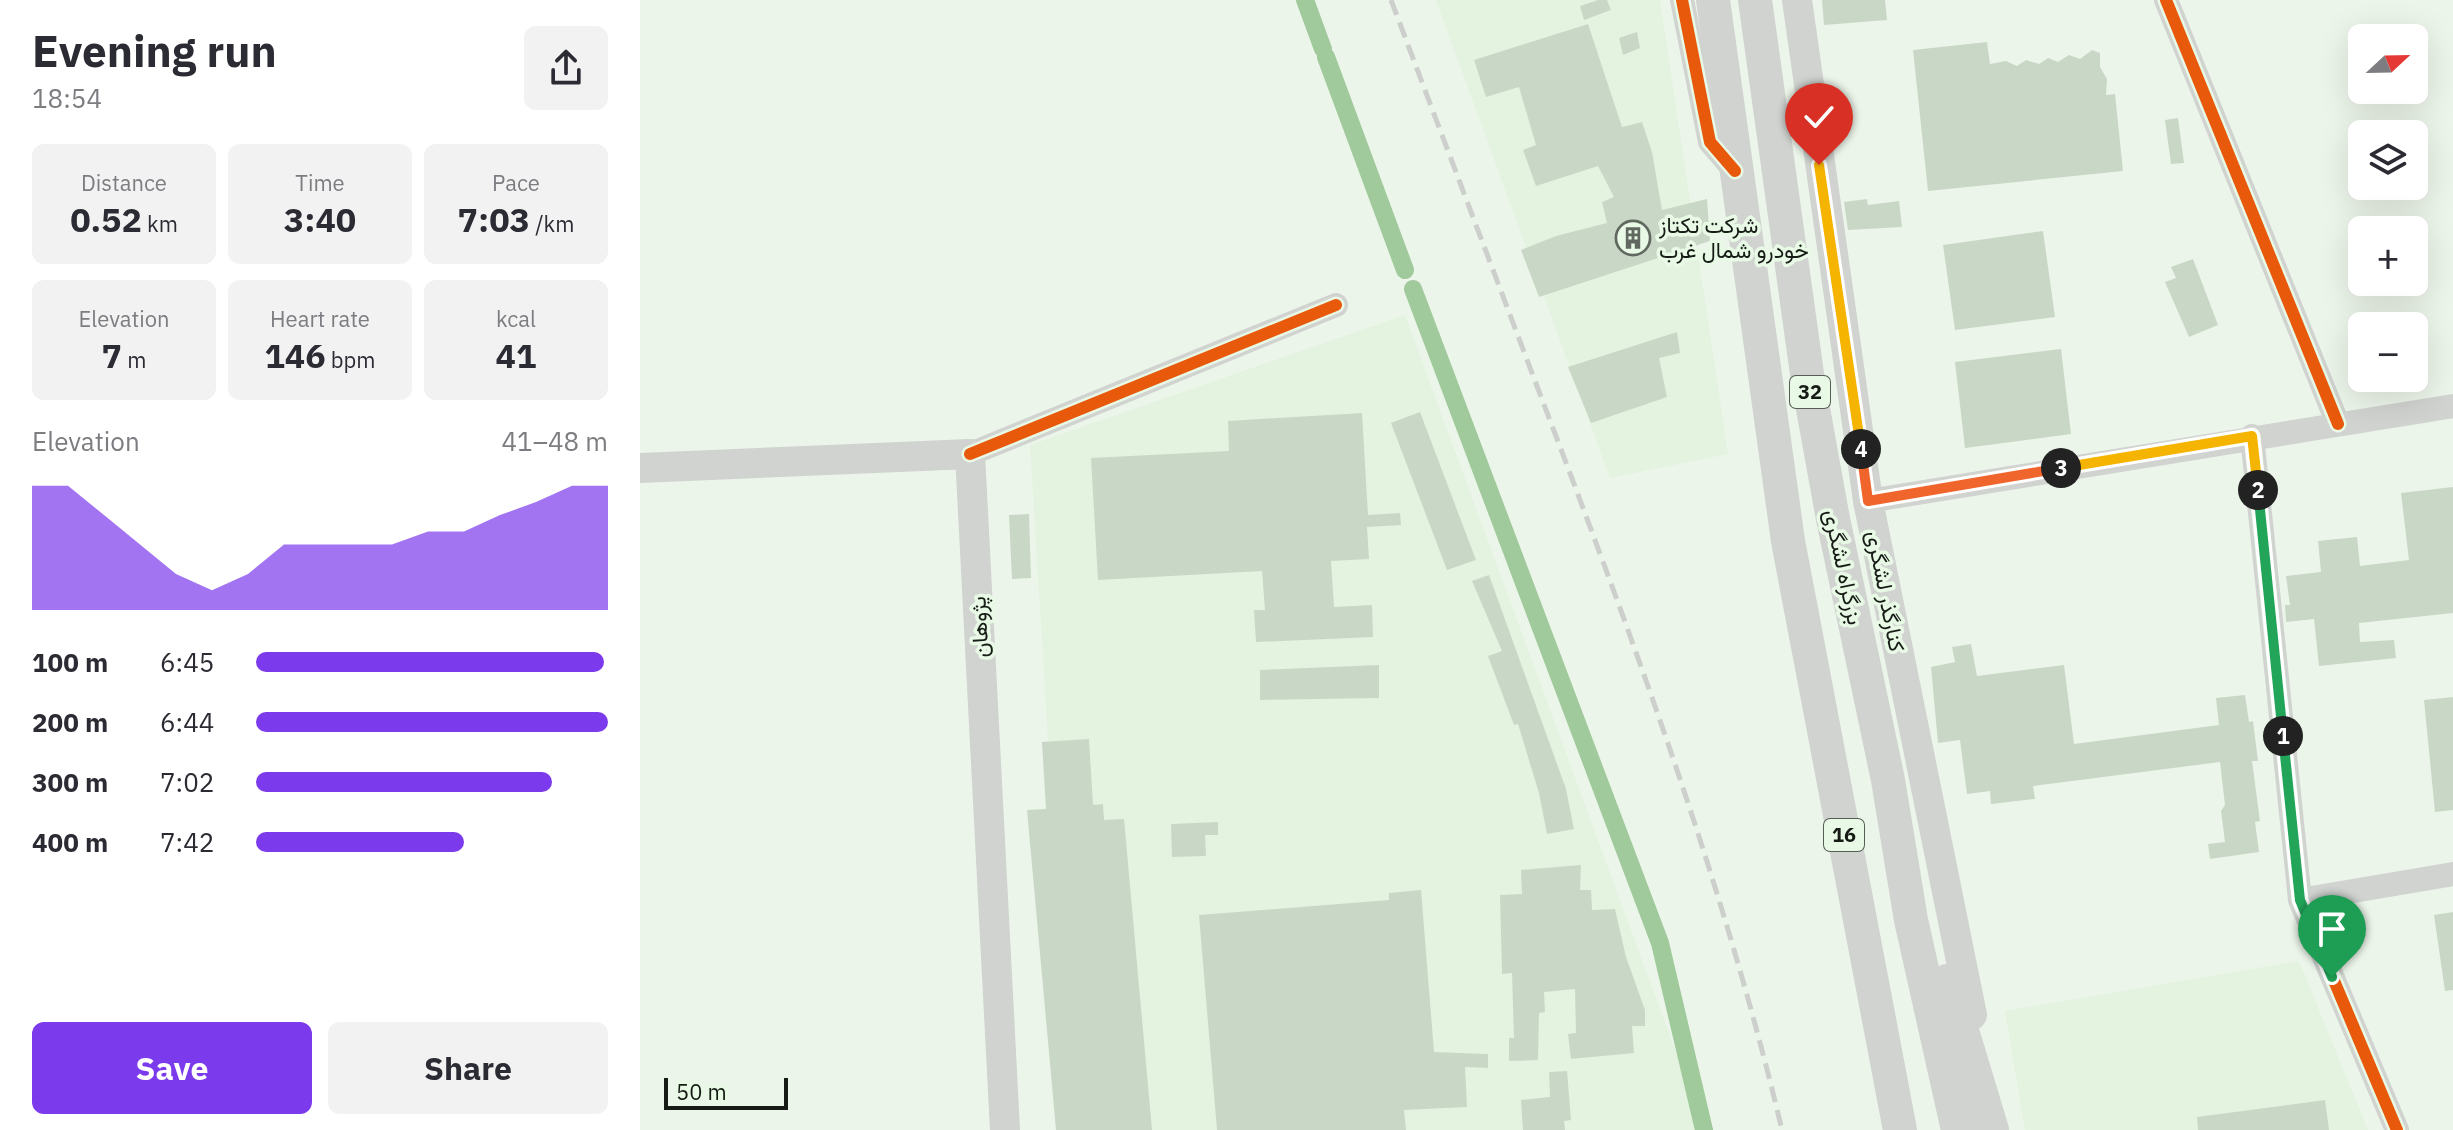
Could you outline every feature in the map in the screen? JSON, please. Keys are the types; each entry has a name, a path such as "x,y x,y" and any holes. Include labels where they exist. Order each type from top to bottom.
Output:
{"highway":[{"name":"32","path":"1713,0 1788,541"},
{"name":"بزرگراه لشگری","path":"1755,0 1808,381 1833,519 1888,780 1911,920 1958,1130"},
{"name":"16","path":"1788,541 1900,1130"},
{"path":"1888,780 1995,1130"}],"main road":[{"name":"کنارگذر لشگری","path":"1797,0 1868,501 1995,1130"},
{"path":"640,468 970,454"},
{"name":"پژوهان","path":"970,454 1005,1130"}],"street":[{"path":"1682,0 1710,142 1735,171"},
{"path":"2166,0 2338,424"},
{"path":"970,454 1336,305"},
{"path":"1868,501 2252,436 2453,406"},
{"path":"2252,436 2300,900 2397,1130"},
{"path":"2300,900 2453,874"}],"shaded area":[{"path":"1436,0 1660,0 1728,454 1610,478"},
{"path":"1405,315 1699,1115 1701,1130 1072,1130 1030,445"},
{"path":"2299,961 2368,1130 2025,1130 2005,1011"}],"building":[{"path":"1607,0 1611,10 1584,20 1580,6"},
{"path":"1822,0 1885,0 1887,20 1824,25"},
{"path":"1588,24 1622,127 1642,122 1652,152 1662,210 1707,199 1710,241 1539,297 1521,250 1556,236 1607,223 1602,202 1614,197 1598,166 1536,186 1523,150 1536,145 1519,87 1486,97 1474,60"},
{"path":"1637,32 1640,48 1623,55 1619,38"},
{"path":"1987,42 1990,64 2006,61 2017,66 2026,60 2039,64 2048,58 2058,62 2069,55 2080,59 2092,50 2100,53 2100,67 2107,79 2106,95 2115,94 2123,171 1928,191 1913,50"},
{"path":"2178,118 2184,163 2171,164 2165,120"},
{"path":"1867,199 1868,205 1899,201 1902,227 1848,230 1844,202"},
{"path":"2043,231 2055,317 1955,330 1943,245"},
{"path":"2193,259 2218,325 2189,337 2165,282 2176,278 2171,267"},
{"path":"1677,332 1680,353 1659,358 1667,397 1591,423 1568,367"},
{"path":"2061,349 2071,434 1965,448 1955,362"},
{"path":"1420,412 1476,560 1447,570 1391,423"},
{"path":"1362,413 1368,515 1400,513 1401,525 1367,527 1369,559 1331,561 1334,607 1372,605 1373,637 1256,642 1254,610 1265,610 1262,571 1098,580 1091,458 1229,451 1228,421"},
{"path":"2453,487 2453,613 2359,623 2360,642 2394,640 2396,658 2319,666 2314,619 2286,622 2285,605 2290,605 2286,576 2321,572 2318,541 2357,537 2360,566 2409,560 2401,493"},
{"path":"1029,514 1031,578 1012,579 1009,515"},
{"path":"1489,575 1566,789 1574,829 1547,834 1539,793 1518,724 1514,725 1488,656 1502,651 1472,581"},
{"path":"1971,644 1977,676 2064,665 2074,744 2219,725 2216,698 2245,695 2249,722 2253,721 2258,761 2252,761 2260,821 2255,822 2259,852 2210,859 2208,844 2225,842 2220,762 2033,786 2035,799 1991,804 1990,791 1967,794 1960,740 1938,743 1931,667 1955,662 1952,647"},
{"path":"1379,665 1379,698 1260,700 1260,670"},
{"path":"2453,697 2453,810 2435,812 2424,700"},
{"path":"1089,739 1093,805 1103,804 1104,820 1124,819 1152,1130 1056,1130 1027,810 1046,809 1042,742"},
{"path":"1218,822 1218,835 1205,835 1206,856 1172,857 1171,824"},
{"path":"1581,865 1580,890 1591,890 1592,910 1615,909 1626,957 1645,1010 1645,1026 1632,1026 1634,1053 1571,1059 1568,1034 1576,1033 1575,989 1544,992 1545,1012 1539,1013 1538,1060 1509,1061 1509,1038 1514,1038 1512,973 1502,974 1500,895 1522,894 1521,870"},
{"path":"1421,890 1434,1052 1488,1054 1488,1068 1465,1067 1467,1107 1404,1110 1406,1130 1217,1130 1199,915 1389,900 1389,893"},
{"path":"2453,912 2453,990 2445,991 2434,915"},
{"path":"1567,1071 1571,1120 1564,1121 1565,1130 1523,1130 1521,1100 1550,1097 1549,1072"},
{"path":"2325,1100 2329,1130 2198,1130 2197,1117"}],"waterway":[{"path":"1305,0 1323,49"},
{"path":"1326,57 1405,270"},
{"path":"1413,289 1660,943 1704,1130"}],"railway":[{"path":"1391,0 1654,703 1736,958 1782,1130"}],"cycle path":[{"path":"1682,0 1710,142 1735,171"},
{"path":"2166,0 2338,424"},
{"path":"970,454 1336,305"},
{"path":"2252,436 2300,900 2397,1130"}],"place":[{"name":"شرکت تکتاز خودرو شمال غرب","path":"1633,238"}],"route":[{"path":"1819,165 1868,501 2252,436 2300,900 2332,977"}]}
